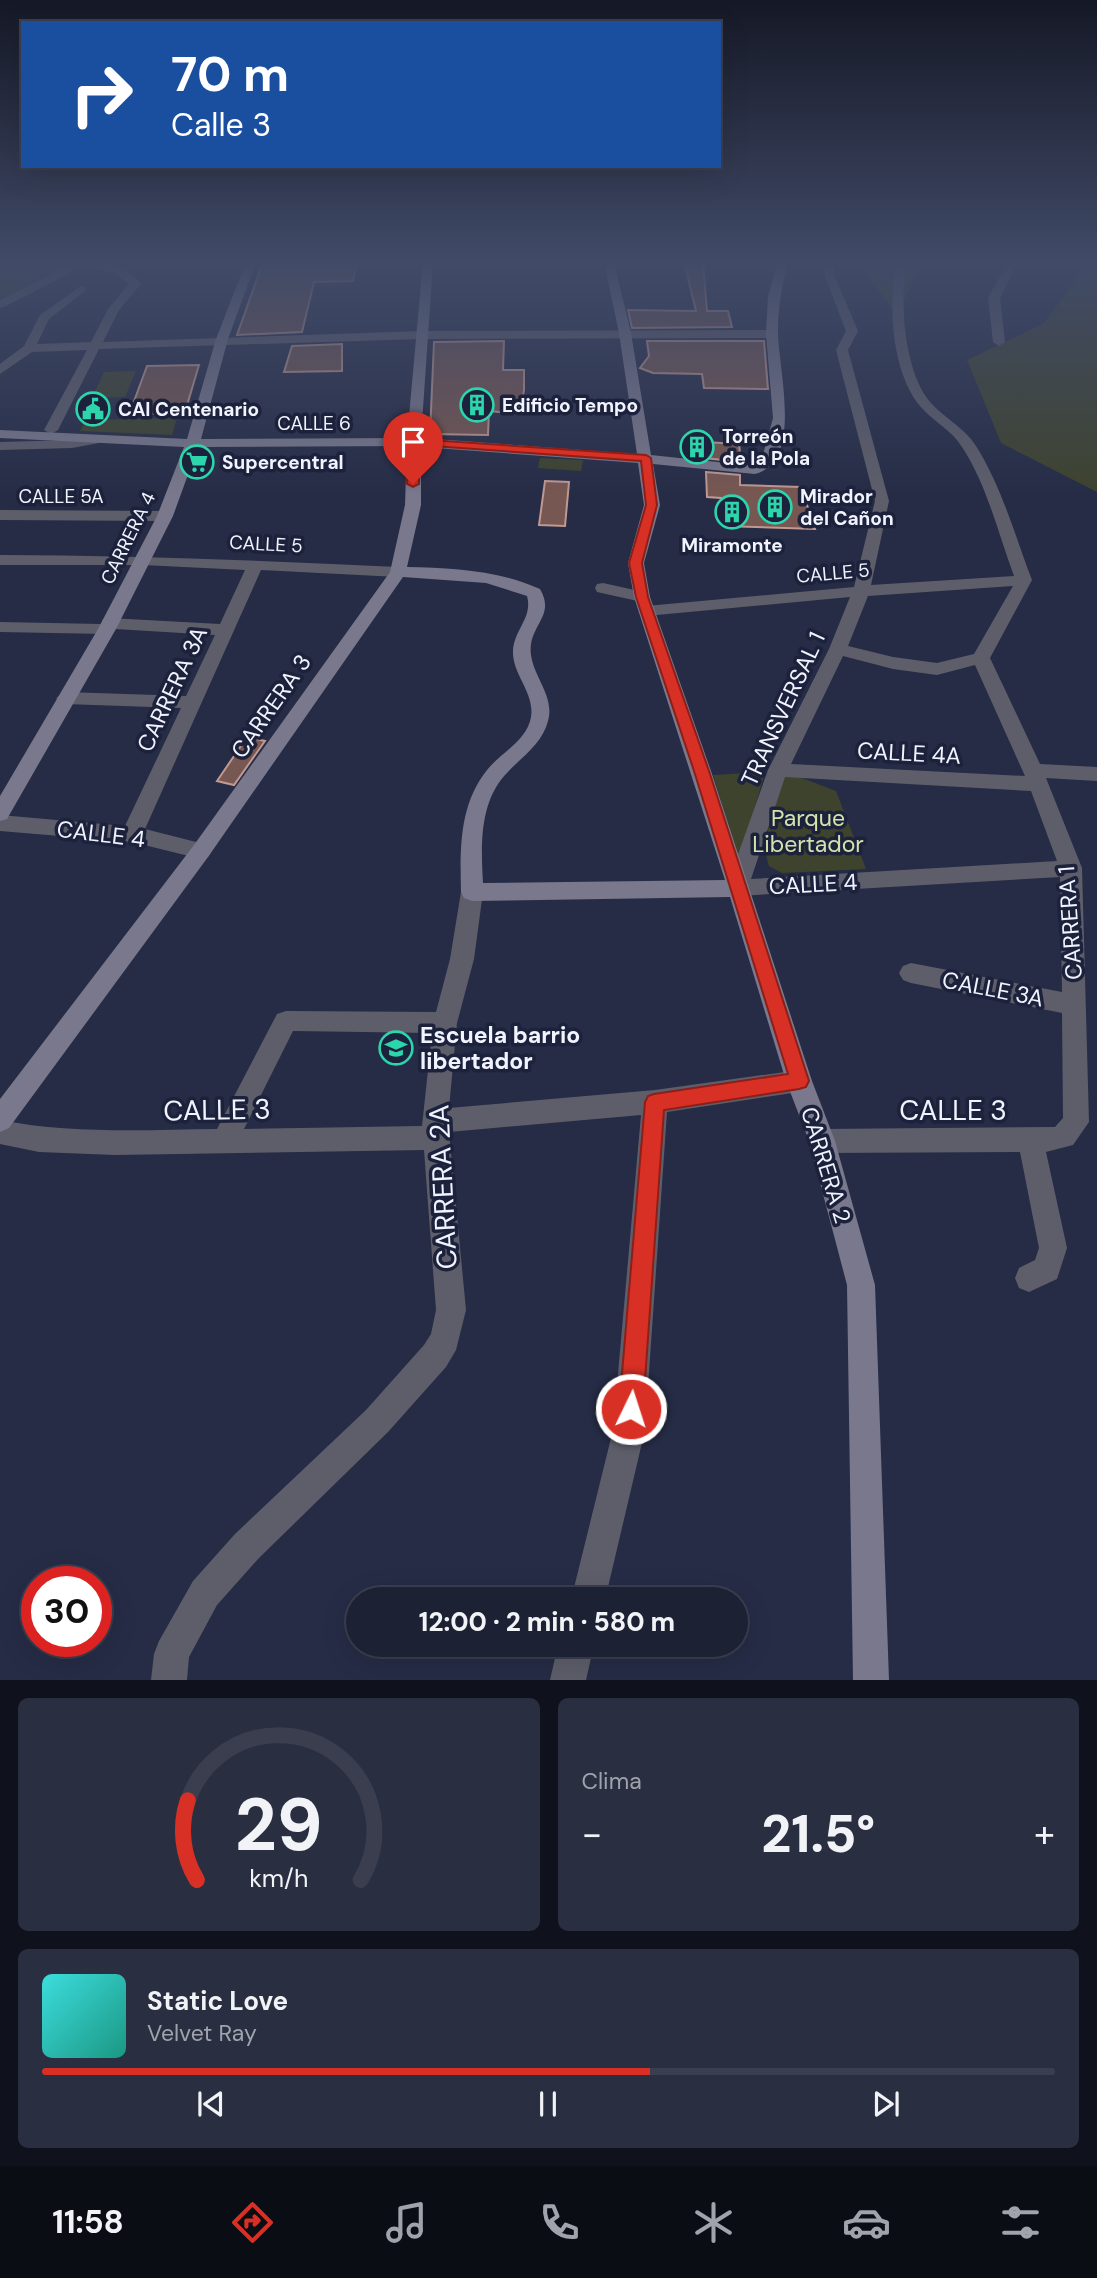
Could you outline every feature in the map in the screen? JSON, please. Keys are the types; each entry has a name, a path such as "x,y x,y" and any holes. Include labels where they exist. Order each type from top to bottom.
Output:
{"street":[{"path":"0,370 29,348 33,340"},
{"path":"51,430 99,340"},
{"path":"29,348 193,340"},
{"name":"CARRERA 4","path":"0,814 108,626 165,516 193,442 222,340"},
{"name":"CARRERA 3","path":"0,1120 201,851 398,572 412,505 421,340"},
{"name":"CARRERA 2","path":"626,340 652,505 635,563 644,604 701,771 799,1081 822,1141 861,1285 871,1679"},
{"name":"CALLE 6","path":"0,434 94,440 193,442 414,442 646,458 755,470 768,463 779,418 773,340"},
{"path":"847,340 842,350 882,501 861,591"},
{"path":"838,649 893,663 937,669 981,658 1024,580 967,443 922,400 913,383 902,340"},
{"name":"CALLE 6","path":"0,427 174,437 193,442"},
{"name":"CALLE 6","path":"0,446 72,444 94,440"},
{"name":"CALLE 5A","path":"0,515 165,516"},
{"name":"CALLE 5","path":"0,560 143,560 256,564 471,577 528,589"},
{"name":"CARRERA 3A","path":"132,834 256,564"},
{"name":"CALLE 5","path":"603,588 644,604 1024,580"},
{"name":"CARRERA 2A","path":"169,1678 172,1654 205,1593 247,1546 377,1421 435,1356 445,1339 451,1310 436,1129 445,1023 462,959 472,892 471,826 480,798 494,774 532,735 540,719 541,704 525,670 522,648 538,614 534,593 528,589"},
{"name":"TRANSVERSAL 1","path":"737,888 778,769 838,649 861,591"},
{"path":"0,627 108,626 226,630"},
{"name":"CARRERA 1","path":"981,658 1036,777 1071,868 1076,1122"},
{"path":"65,698 191,702"},
{"name":"CALLE 4A","path":"778,769 1036,777 1097,774"},
{"name":"CALLE 4","path":"0,823 132,834 201,851"},
{"name":"CALLE 4","path":"472,892 737,888 1071,868"},
{"name":"CALLE 3A","path":"911,973 1075,1005"},
{"path":"224,1142 286,1021 445,1023"},
{"name":"CALLE 3","path":"0,1132 39,1140 224,1142 436,1129 799,1081"},
{"path":"591,1587 629,1430 654,1102"},
{"name":"CALLE 3","path":"822,1141 1031,1142 1064,1136 1076,1122"},
{"path":"1029,1278 1047,1269 1053,1248 1031,1142"},
{"path":"568,1679 573,1657"}],"green space":[{"path":"1008,340 1097,340 1097,492 1001,443 967,360"},
{"path":"136,371 125,397 92,398 104,372"},
{"path":"177,418 172,435 80,431 86,420"},
{"path":"540,458 583,460 581,471 538,468"},
{"path":"765,772 739,862 713,775"},
{"name":"Parque Libertador","path":"789,773 836,791 866,869 782,873 769,866 765,852 775,779"}],"building":[{"path":"504,341 503,370 524,370 520,414 489,411 488,435 430,434 434,342"},
{"path":"647,341 764,341 768,389 704,388 702,374 653,373 640,368 649,356"},
{"path":"342,344 342,371 284,372 292,346"},
{"path":"199,365 185,412 129,415 147,366"},
{"path":"704,442 739,444 741,462 705,458"},
{"name":"Mirador del Cañon","path":"706,472 740,475 740,485 801,487 815,529 723,526 721,498 707,497"},
{"path":"545,481 569,482 565,526 539,525"},
{"path":"247,737 265,741 234,785 217,781"}],"place":[{"name":"Edificio Tempo","path":"477,405"},
{"name":"CAI Centenario","path":"93,409"},
{"name":"Torreón de la Pola","path":"697,447"},
{"name":"Supercentral","path":"197,462"},
{"name":"Mirador del Cañon","path":"775,507"},
{"name":"Miramonte","path":"732,512"},
{"name":"Escuela barrio libertador","path":"396,1048"}],"route":[{"path":"413,484 414,442 646,458 652,505 635,563 642,597 701,771 799,1081 654,1102 631,1409"}]}
